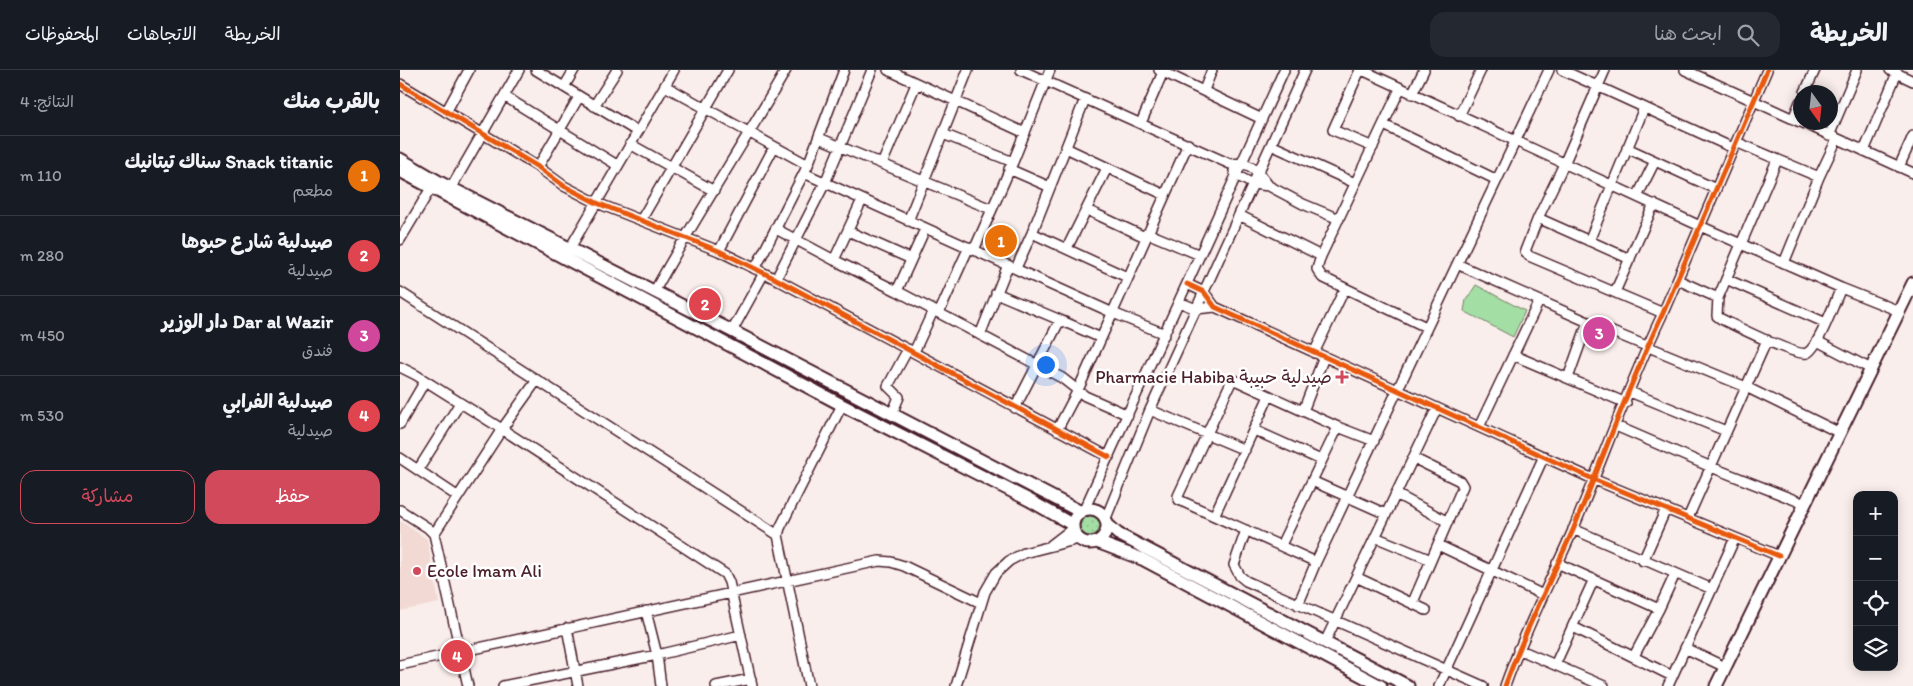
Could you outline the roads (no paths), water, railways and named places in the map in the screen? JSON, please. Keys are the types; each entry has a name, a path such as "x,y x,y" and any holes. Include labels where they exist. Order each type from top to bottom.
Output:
{"main road":[{"path":"400,159 451,188 1083,511 1099,511 1118,534 1408,686"},
{"path":"400,171 1073,526 1079,539 1088,543 1097,542 1142,560 1381,686"},
{"path":"1716,686 1913,283"},
{"path":"1073,526 1077,515 1083,511"},
{"path":"1097,542 1106,531 1106,521"}],"street":[{"path":"451,188 519,70"},
{"path":"536,70 638,132"},
{"path":"564,87 574,70"},
{"path":"594,106 617,70"},
{"path":"570,248 674,70"},
{"path":"641,220 728,70"},
{"path":"654,292 684,237 714,191 786,70"},
{"path":"755,269 804,174 844,70"},
{"path":"776,279 825,183 872,70"},
{"path":"888,70 1025,133"},
{"path":"908,221 968,70"},
{"path":"1020,70 1230,164 1242,162 1258,172 1269,186"},
{"path":"892,414 899,397 888,386 936,312 971,249 1011,166 1050,70"},
{"path":"1204,90 1212,70"},
{"path":"1083,511 1284,70"},
{"path":"1106,521 1150,410 1305,70"},
{"path":"1373,147 1333,130 1361,70 1700,226 1841,288 1899,311"},
{"path":"1412,94 1424,70"},
{"path":"1460,116 1481,70"},
{"path":"1298,606 1316,562 1426,327 1549,70"},
{"path":"1562,70 1644,108 1819,177"},
{"path":"1605,70 1525,248 1526,254 1664,313"},
{"path":"1505,686 1518,649 1573,529 1626,403 1648,345 1664,313 1767,70"},
{"path":"1808,85 1814,70"},
{"path":"1784,263 1819,177 1857,70"},
{"path":"446,112 467,71"},
{"path":"1141,123 1161,71 1174,73 1262,118"},
{"path":"1688,71 1793,119"},
{"path":"1864,151 1893,72 1913,80"},
{"path":"400,84 538,167 564,186 596,203 719,251 764,273 1109,457"},
{"path":"882,164 916,84"},
{"path":"665,86 808,165"},
{"path":"1400,89 1317,268 1319,275 1426,327"},
{"path":"504,96 617,165"},
{"path":"538,167 579,97"},
{"path":"980,336 996,293 1032,233 1085,98"},
{"path":"1589,241 1644,108"},
{"path":"1384,125 1497,180"},
{"path":"1818,130 1913,173"},
{"path":"943,134 1011,166 1050,188"},
{"path":"1899,167 1913,136"},
{"path":"819,138 991,209"},
{"path":"630,144 714,191"},
{"path":"1057,430 1078,390 1188,144"},
{"path":"1271,145 1355,184"},
{"path":"719,251 774,147"},
{"path":"1066,148 1165,195"},
{"path":"1627,148 1716,189"},
{"path":"1637,197 1655,160"},
{"path":"1777,160 1718,298 1717,316 1767,340 1797,353 1804,354 1809,352 1817,341 1841,288"},
{"path":"1230,164 1236,175 1253,184 1269,186 1339,220"},
{"path":"1067,248 1107,168"},
{"path":"804,174 1113,313 1165,334"},
{"path":"400,240 431,188"},
{"path":"834,260 862,200"},
{"path":"1615,292 1654,204"},
{"path":"1087,210 1200,255"},
{"path":"1238,216 1321,256"},
{"path":"1538,218 1630,259"},
{"path":"776,229 1062,378 1085,396 1128,415"},
{"path":"897,292 925,229"},
{"path":"848,231 911,259"},
{"path":"1032,233 1127,277"},
{"path":"1457,264 1588,322 1648,345 1746,387 1840,433"},
{"path":"732,331 764,273"},
{"path":"1726,279 1826,323"},
{"path":"1678,280 1718,298"},
{"path":"1187,284 1204,292 1215,307 1314,353 1593,478 1780,556"},
{"path":"1314,353 1345,288"},
{"path":"400,292 778,535"},
{"path":"996,293 1101,338"},
{"path":"1479,427 1539,300"},
{"path":"1179,302 1196,309 1215,307"},
{"path":"1015,408 1038,367 1060,320"},
{"path":"1568,378 1588,322"},
{"path":"1688,518 1767,340"},
{"path":"1817,341 1871,369"},
{"path":"1513,355 1626,403"},
{"path":"1303,411 1324,357"},
{"path":"400,367 502,429 721,570 728,577 752,683 716,686"},
{"path":"434,534 502,429 537,380"},
{"path":"1316,562 1282,545 1182,502 1178,496 1232,380 1374,441"},
{"path":"400,424 425,381"},
{"path":"1630,392 1726,431"},
{"path":"1214,516 1269,396"},
{"path":"418,470 460,403"},
{"path":"809,686 786,582 778,535 842,405"},
{"path":"1325,642 1437,408"},
{"path":"1150,410 1245,450"},
{"path":"1616,426 1711,467 1805,504"},
{"path":"1282,545 1338,427"},
{"path":"1254,430 1322,460"},
{"path":"1439,686 1544,456"},
{"path":"400,458 458,496"},
{"path":"1413,602 1463,490 1462,484 1414,458"},
{"path":"1312,481 1386,514"},
{"path":"1396,494 1448,522"},
{"path":"1644,561 1666,509"},
{"path":"400,510 434,534 468,686"},
{"path":"1042,549 1058,540 1073,526"},
{"path":"1573,529 1644,561 1712,588"},
{"path":"1246,530 1234,565 1240,576 1246,581 1298,606 1483,686"},
{"path":"1375,537 1431,560"},
{"path":"1668,686 1735,538"},
{"path":"956,686 981,603 988,586 1002,567 1016,557 1079,539"},
{"path":"1438,545 1491,572 1543,595"},
{"path":"400,665 872,562 885,561 904,566 981,603"},
{"path":"1558,563 1659,610"},
{"path":"1634,656 1659,610 1675,574"},
{"path":"1356,577 1413,602 1426,610"},
{"path":"1555,665 1594,579"},
{"path":"646,611 657,655 661,686"},
{"path":"1573,627 1672,676"},
{"path":"567,628 578,686"},
{"path":"504,686 657,655 741,635"},
{"path":"1685,648 1725,667"},
{"path":"1518,649 1555,665 1585,682 1604,686"}],"place":[{"name":"Snack titanic سناك تيتانيك","path":"1001,241"},
{"name":"صيدلية شارع حبوها","path":"705,304"},
{"name":"Dar al Wazir دار الوزير","path":"1599,333"},
{"name":"Pharmacie Habiba صيدلية حبيبة","path":"1342,377"},
{"name":"Ecole Imam Ali","path":"417,571"},
{"name":"صيدلية الفرابي","path":"457,656"}]}
